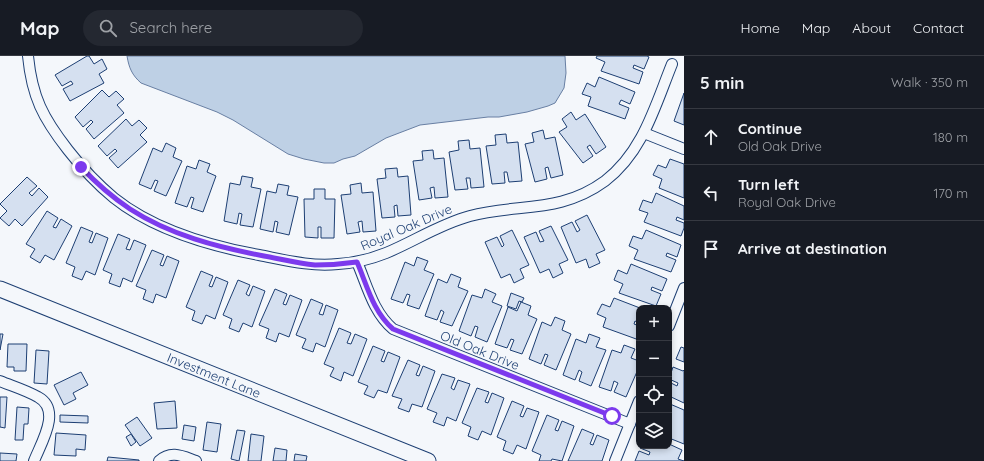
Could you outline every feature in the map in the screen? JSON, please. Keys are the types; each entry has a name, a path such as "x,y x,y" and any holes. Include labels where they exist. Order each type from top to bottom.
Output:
{"street":[{"name":"Royal Oak Drive","path":"28,56 34,94 41,112 51,129 81,167 115,199 163,227 225,249 315,265 357,262 387,252 436,228 462,218 489,212 554,204 572,199 589,191 605,181 632,154 644,133 672,64"},
{"path":"644,133 684,149"},
{"name":"Old Oak Drive","path":"357,262 376,310 393,329 630,424"},
{"path":"672,318 684,288"},
{"name":"Investment Lane","path":"0,290 428,461"},
{"path":"0,381 39,397 46,405 50,413 49,421 34,461"},
{"path":"615,461 636,409"},
{"path":"160,461 169,454 178,454 196,461"}],"water":[{"path":"127,56 565,56 566,73 564,88 555,103 548,106 527,112 499,117 420,125 386,138 355,156 334,163 324,163 288,154 233,120 217,112 141,83 131,71"}],"building":[{"path":"89,56 94,64 102,59 107,69 99,74 104,83 70,101 63,89 73,84 71,81 62,86 55,75"},
{"path":"597,56 649,57 644,69 634,65 633,68 643,72 639,84 601,71 605,62 596,58"},
{"path":"599,77 635,92 630,104 621,100 619,104 629,108 625,119 588,106 591,97 582,94 587,83 595,87"},
{"path":"102,90 109,97 116,91 124,99 117,105 124,113 94,139 86,129 93,122 91,120 83,127 75,117"},
{"path":"684,93 684,125 674,121"},
{"path":"571,112 576,120 585,114 606,147 596,154 590,145 587,147 593,156 583,163 559,132 567,127 562,119"},
{"path":"126,119 132,126 139,120 147,128 140,135 147,142 118,168 109,158 117,151 115,149 107,156 98,146"},
{"path":"543,130 545,139 555,137 563,175 551,178 548,167 545,168 547,179 535,182 525,144 534,142 532,133"},
{"path":"506,134 507,143 518,142 522,181 509,182 507,172 504,172 505,183 492,184 486,146 496,145 495,135"},
{"path":"469,140 470,149 480,148 484,187 471,188 470,178 466,178 468,189 455,190 449,152 459,150 458,141"},
{"path":"166,143 176,148 173,157 182,161 166,196 154,191 158,181 155,180 151,189 139,184 153,148 162,152"},
{"path":"433,150 434,159 444,158 448,197 435,198 434,187 430,188 432,198 419,200 413,161 423,160 422,151"},
{"path":"670,159 684,164 684,198 659,188 662,179 653,175 658,165 666,168"},
{"path":"199,160 210,164 207,172 216,176 203,212 191,208 194,198 191,197 187,207 175,203 187,166 196,169"},
{"path":"397,168 398,177 408,176 411,215 398,216 397,205 394,206 395,217 382,218 377,179 386,178 385,169"},
{"path":"242,176 253,178 251,187 261,189 253,227 240,225 242,214 239,213 237,224 224,221 230,183 240,185"},
{"path":"27,177 37,186 29,193 32,196 39,188 48,197 22,226 15,219 9,226 0,218 7,211 0,204"},
{"path":"361,183 362,193 373,192 376,231 363,232 362,221 358,222 360,232 347,234 341,195 351,194 350,185"},
{"path":"278,184 289,186 287,195 298,197 289,235 276,232 278,222 275,221 273,232 260,229 267,191 276,193"},
{"path":"314,189 325,189 325,199 335,199 334,238 321,238 321,227 318,227 318,238 305,237 304,199 314,199"},
{"path":"656,193 684,206 684,220 677,217 676,220 684,223 681,236 644,222 648,213 639,210 643,200 652,203"},
{"path":"47,211 58,218 53,227 56,228 61,219 72,226 54,260 45,255 40,263 30,257 35,249 26,244"},
{"path":"587,215 605,250 596,254 600,263 589,268 586,259 576,263 561,227 572,222 577,232 580,230 575,221"},
{"path":"551,226 568,260 559,264 563,273 553,278 549,269 540,273 524,237 536,232 540,242 544,241 539,231"},
{"path":"81,227 93,232 89,242 92,243 96,233 108,238 95,275 86,271 82,280 72,276 75,267 66,263"},
{"path":"512,230 529,265 520,269 524,278 514,283 510,274 501,278 485,242 497,237 502,247 504,245 500,236"},
{"path":"646,230 681,245 677,257 667,253 666,256 676,260 671,272 634,259 638,250 629,246 633,236 642,239"},
{"path":"118,234 130,239 126,249 130,250 134,240 146,245 132,282 123,278 120,287 109,283 112,274 103,270"},
{"path":"152,250 164,255 160,265 163,266 167,256 179,261 166,298 156,294 153,303 143,299 146,290 136,286"},
{"path":"417,257 428,261 424,270 434,274 419,309 407,305 410,295 407,294 403,303 391,299 405,262 414,266"},
{"path":"631,264 667,279 662,291 652,287 651,290 661,294 656,305 619,293 623,284 614,280 618,270 627,274"},
{"path":"201,271 213,276 209,286 212,287 216,277 228,282 215,319 206,315 202,324 192,320 195,311 186,307"},
{"path":"451,274 461,278 458,287 468,291 452,326 440,322 444,312 441,310 437,320 425,316 438,279 447,283"},
{"path":"238,280 250,285 246,294 249,296 253,286 265,291 252,327 243,323 239,332 229,328 232,319 223,315"},
{"path":"275,289 287,294 283,304 286,305 290,295 302,300 289,337 279,333 276,342 266,338 269,329 259,325"},
{"path":"485,289 496,294 492,302 502,306 487,342 475,337 478,327 475,326 471,336 459,331 472,295 482,298"},
{"path":"511,293 524,298 522,302 519,301 516,309 507,306"},
{"path":"614,298 636,306 636,322 634,324 636,325 636,339 603,327 606,318 597,314 602,304 610,307"},
{"path":"311,299 323,304 319,314 323,315 326,305 338,310 325,347 316,343 313,352 302,348 306,339 296,335"},
{"path":"521,302 531,306 528,315 537,319 522,354 510,350 514,340 511,339 507,348 495,344 508,307 517,311"},
{"path":"555,317 565,321 562,330 571,334 556,370 544,365 548,355 545,354 541,364 529,359 542,322 551,326"},
{"path":"339,328 351,333 347,343 351,344 355,334 367,339 353,376 344,372 341,381 330,376 334,368 324,364"},
{"path":"0,334 3,334 0,350"},
{"path":"589,334 600,338 596,347 606,350 591,386 579,381 582,372 579,370 575,380 563,375 576,339 586,343"},
{"path":"8,344 27,344 26,371 14,371 14,367 7,367"},
{"path":"624,345 635,349 631,358 636,360 636,374 626,397 614,392 618,383 614,381 611,391 599,387 612,350 621,353"},
{"path":"373,346 385,351 381,361 384,362 388,352 400,357 387,393 378,390 374,398 364,394 368,386 358,382"},
{"path":"681,347 684,348 684,362 676,359"},
{"path":"36,350 49,351 47,384 34,383"},
{"path":"408,360 420,365 416,375 419,376 423,366 435,371 422,407 412,404 409,412 398,408 402,399 392,396"},
{"path":"673,367 683,371 684,370 684,403 672,397 672,384 677,386 678,383 672,380"},
{"path":"81,372 88,385 73,393 76,399 64,405 54,385"},
{"path":"442,374 455,378 451,388 454,390 458,380 470,384 456,421 447,417 444,426 433,422 437,413 427,409"},
{"path":"477,388 489,392 485,402 488,403 492,393 504,398 491,435 482,431 478,440 468,436 471,427 462,423"},
{"path":"0,397 7,397 5,428 0,427"},
{"path":"175,401 177,428 157,429 154,403"},
{"path":"512,401 524,406 520,416 523,417 527,408 539,412 526,449 517,445 513,454 503,450 506,441 497,437"},
{"path":"672,405 684,410 684,444 672,439"},
{"path":"17,407 29,408 28,424 24,424 23,440 15,440"},
{"path":"60,415 88,416 88,423 60,422"},
{"path":"547,415 559,420 555,430 558,431 562,421 574,426 562,461 552,459 551,461 539,461 541,455 532,451"},
{"path":"137,417 152,438 140,446 125,425"},
{"path":"207,422 221,424 217,452 203,450"},
{"path":"184,425 196,427 194,441 182,439"},
{"path":"582,429 594,434 590,444 593,445 597,435 609,440 602,461 568,461"},
{"path":"237,430 245,431 239,461 231,459"},
{"path":"56,433 86,435 85,450 76,449 76,456 54,455"},
{"path":"131,434 136,442 131,446 126,437"},
{"path":"251,434 264,436 261,461 248,461"},
{"path":"672,445 682,450 678,459 684,461 635,461 639,451 649,455 650,452 642,449 672,449"},
{"path":"275,448 287,450 286,461 273,461"},
{"path":"0,453 17,454 16,461 0,461"},
{"path":"295,454 307,456 306,461 294,461"},
{"path":"108,457 139,460 139,461 107,461"}],"route":[{"path":"81,167 115,199 146,219 206,243 225,249 315,265 357,262 376,310 393,329 612,416"}]}
